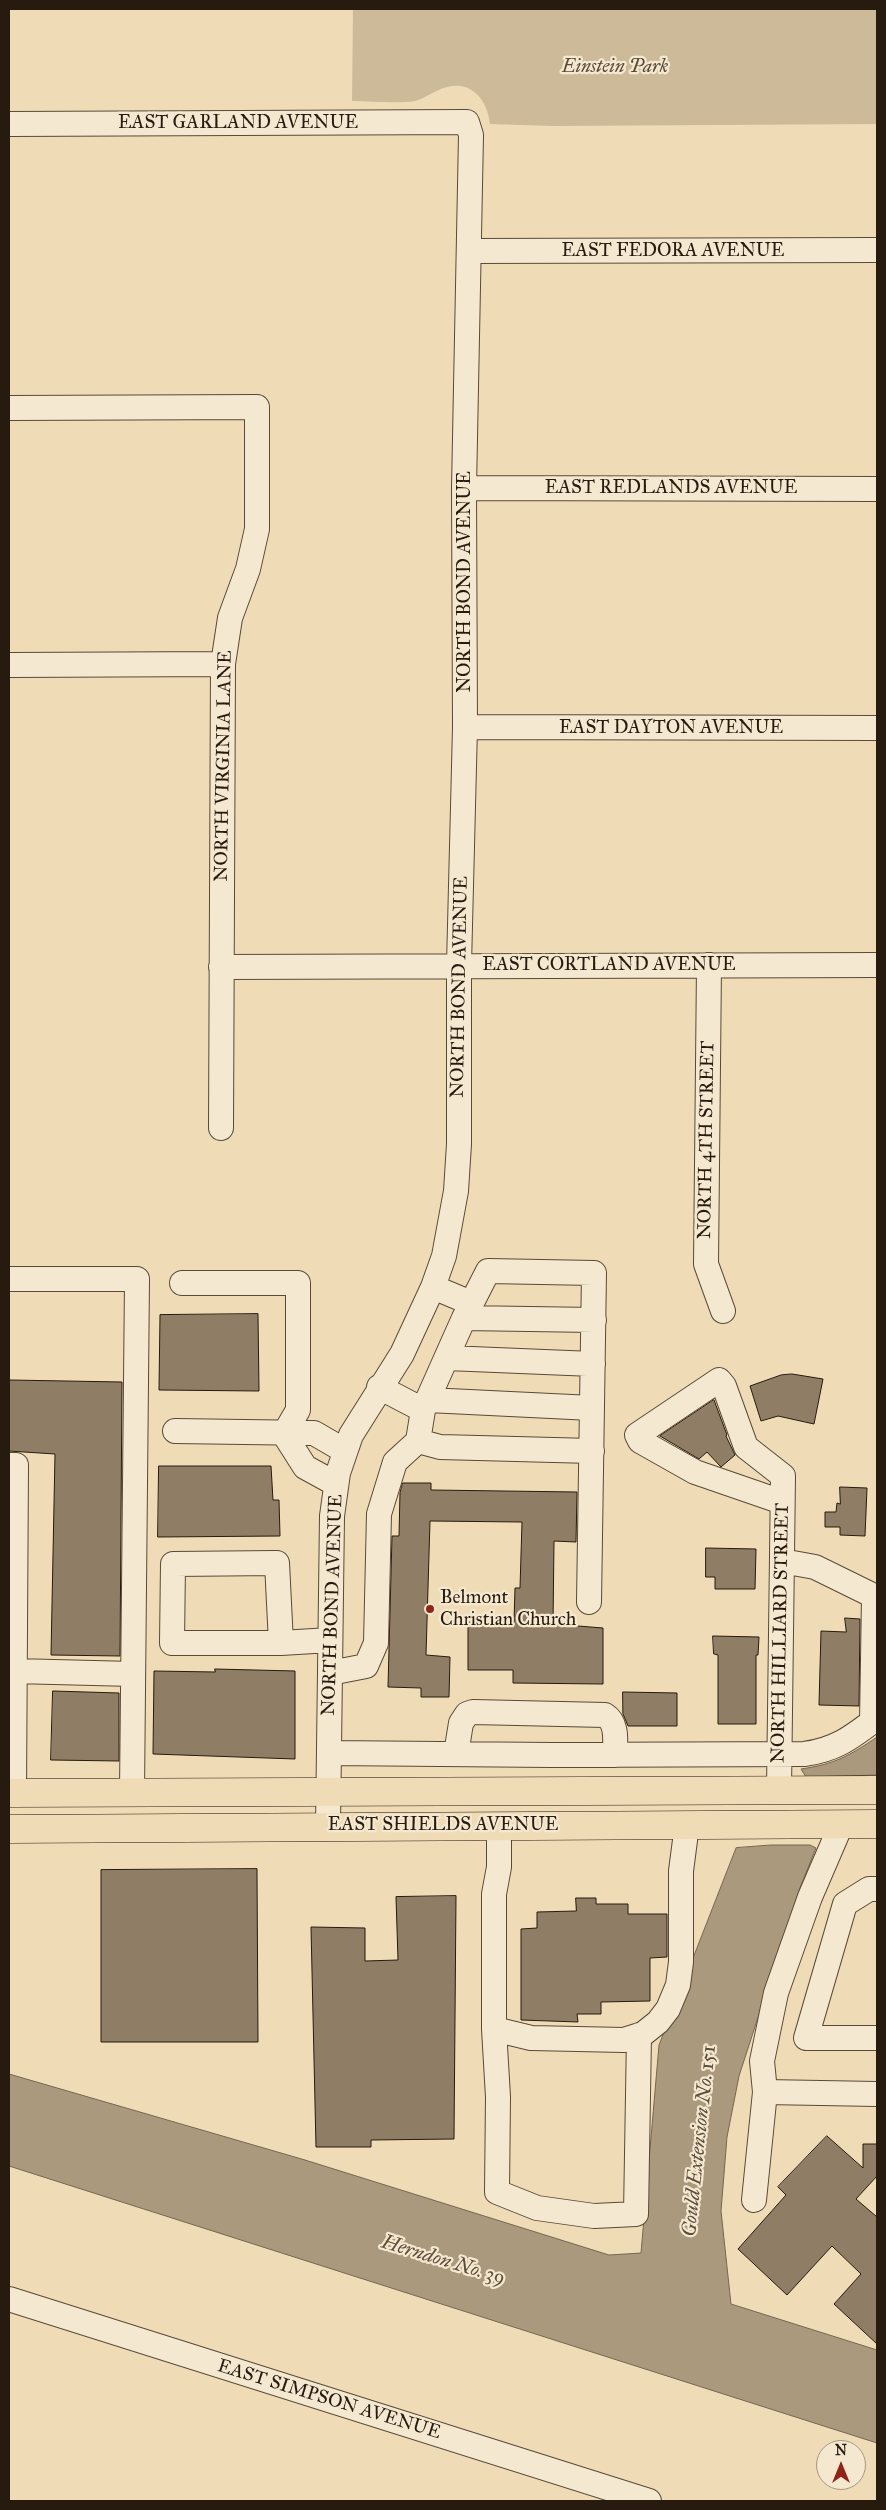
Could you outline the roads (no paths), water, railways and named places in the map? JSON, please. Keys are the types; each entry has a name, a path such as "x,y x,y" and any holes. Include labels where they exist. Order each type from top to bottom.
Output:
{"main road":[{"path":"687,1825 702,1809 753,1808 773,1798 779,1790"},
{"name":"EAST SHIELDS AVENUE","path":"11,1793 877,1790"},
{"path":"841,1825 846,1814 852,1810 877,1809"},
{"name":"EAST SHIELDS AVENUE","path":"9,1829 877,1824"}],"street":[{"name":"EAST GARLAND AVENUE","path":"9,124 467,122"},
{"name":"NORTH BOND AVENUE","path":"328,1826 332,1516 336,1484 351,1435 379,1387 402,1354 433,1287 444,1256 456,1191 459,1144 459,965 465,727 464,488 471,135 467,122"},
{"name":"EAST FEDORA AVENUE","path":"469,251 877,250"},
{"name":"NORTH VIRGINIA LANE","path":"9,408 257,407 258,529 248,569 230,618 223,664 221,1128"},
{"name":"EAST REDLANDS AVENUE","path":"464,488 877,489"},
{"path":"9,664 223,664"},
{"name":"EAST DAYTON AVENUE","path":"465,727 877,728"},
{"name":"EAST CORTLAND AVENUE","path":"221,967 877,964"},
{"name":"NORTH 4TH STREET","path":"709,965 706,1264 723,1311"},
{"path":"330,1673 366,1666 376,1643 380,1514 395,1462 418,1441 425,1405 468,1310 488,1271 594,1273 589,1602"},
{"path":"9,1279 137,1279 132,1793"},
{"path":"182,1283 298,1283 298,1410 284,1434"},
{"path":"433,1287 468,1310 594,1320"},
{"path":"447,1358 593,1364"},
{"name":"NORTH HILLIARD STREET","path":"779,1790 783,1476 746,1447 724,1386 719,1380 637,1435 640,1442 695,1472 782,1502"},
{"path":"379,1387 425,1405 592,1408"},
{"path":"175,1431 314,1434 345,1451"},
{"path":"284,1434 304,1467 336,1484"},
{"path":"418,1441 440,1447 592,1451"},
{"path":"9,1465 16,1465 12,1618 14,1672 11,1793"},
{"path":"329,1753 779,1754 822,1751 839,1746 875,1720 874,1596 815,1568 782,1561"},
{"path":"281,1643 277,1563 173,1564 172,1643 281,1643 330,1640"},
{"path":"14,1672 133,1674"},
{"path":"456,1754 461,1724 464,1717 473,1712 605,1715 610,1718 614,1728 615,1755"},
{"path":"499,1825 499,1867 494,1894 494,2029 498,2097 498,2192 537,2208 594,2216 636,2214 639,2035"},
{"path":"494,2029 531,2038 624,2040 639,2035 658,2022 668,2010 678,1985 682,1962 681,1871 687,1825"},
{"path":"754,2200 765,2092 762,2061 776,1993 810,1896 841,1825"},
{"path":"819,1878 845,1904"},
{"path":"877,1889 869,1889 845,1904 806,2038 877,2038"},
{"path":"765,2092 877,2094"},
{"name":"EAST SIMPSON AVENUE","path":"9,2299 602,2494 649,2501"}],"water":[{"path":"877,1737 877,1775 806,1777 801,1769 833,1762"},
{"path":"771,1845 810,1845 816,1848 800,1888 739,2076 727,2137 721,2211 731,2304 877,2350 877,2443 9,2166 9,2074 305,2160 609,2255 641,2253 659,2045 736,1848"}],"place":[{"name":"Belmont Christian Church","path":"430,1609"}],"park label":[{"name":"Einstein Park","path":"615,67"}],"water label":[{"name":"Gould Extension No. 151","path":"700,2141"},
{"name":"Herndon No. 39","path":"443,2261"}]}
